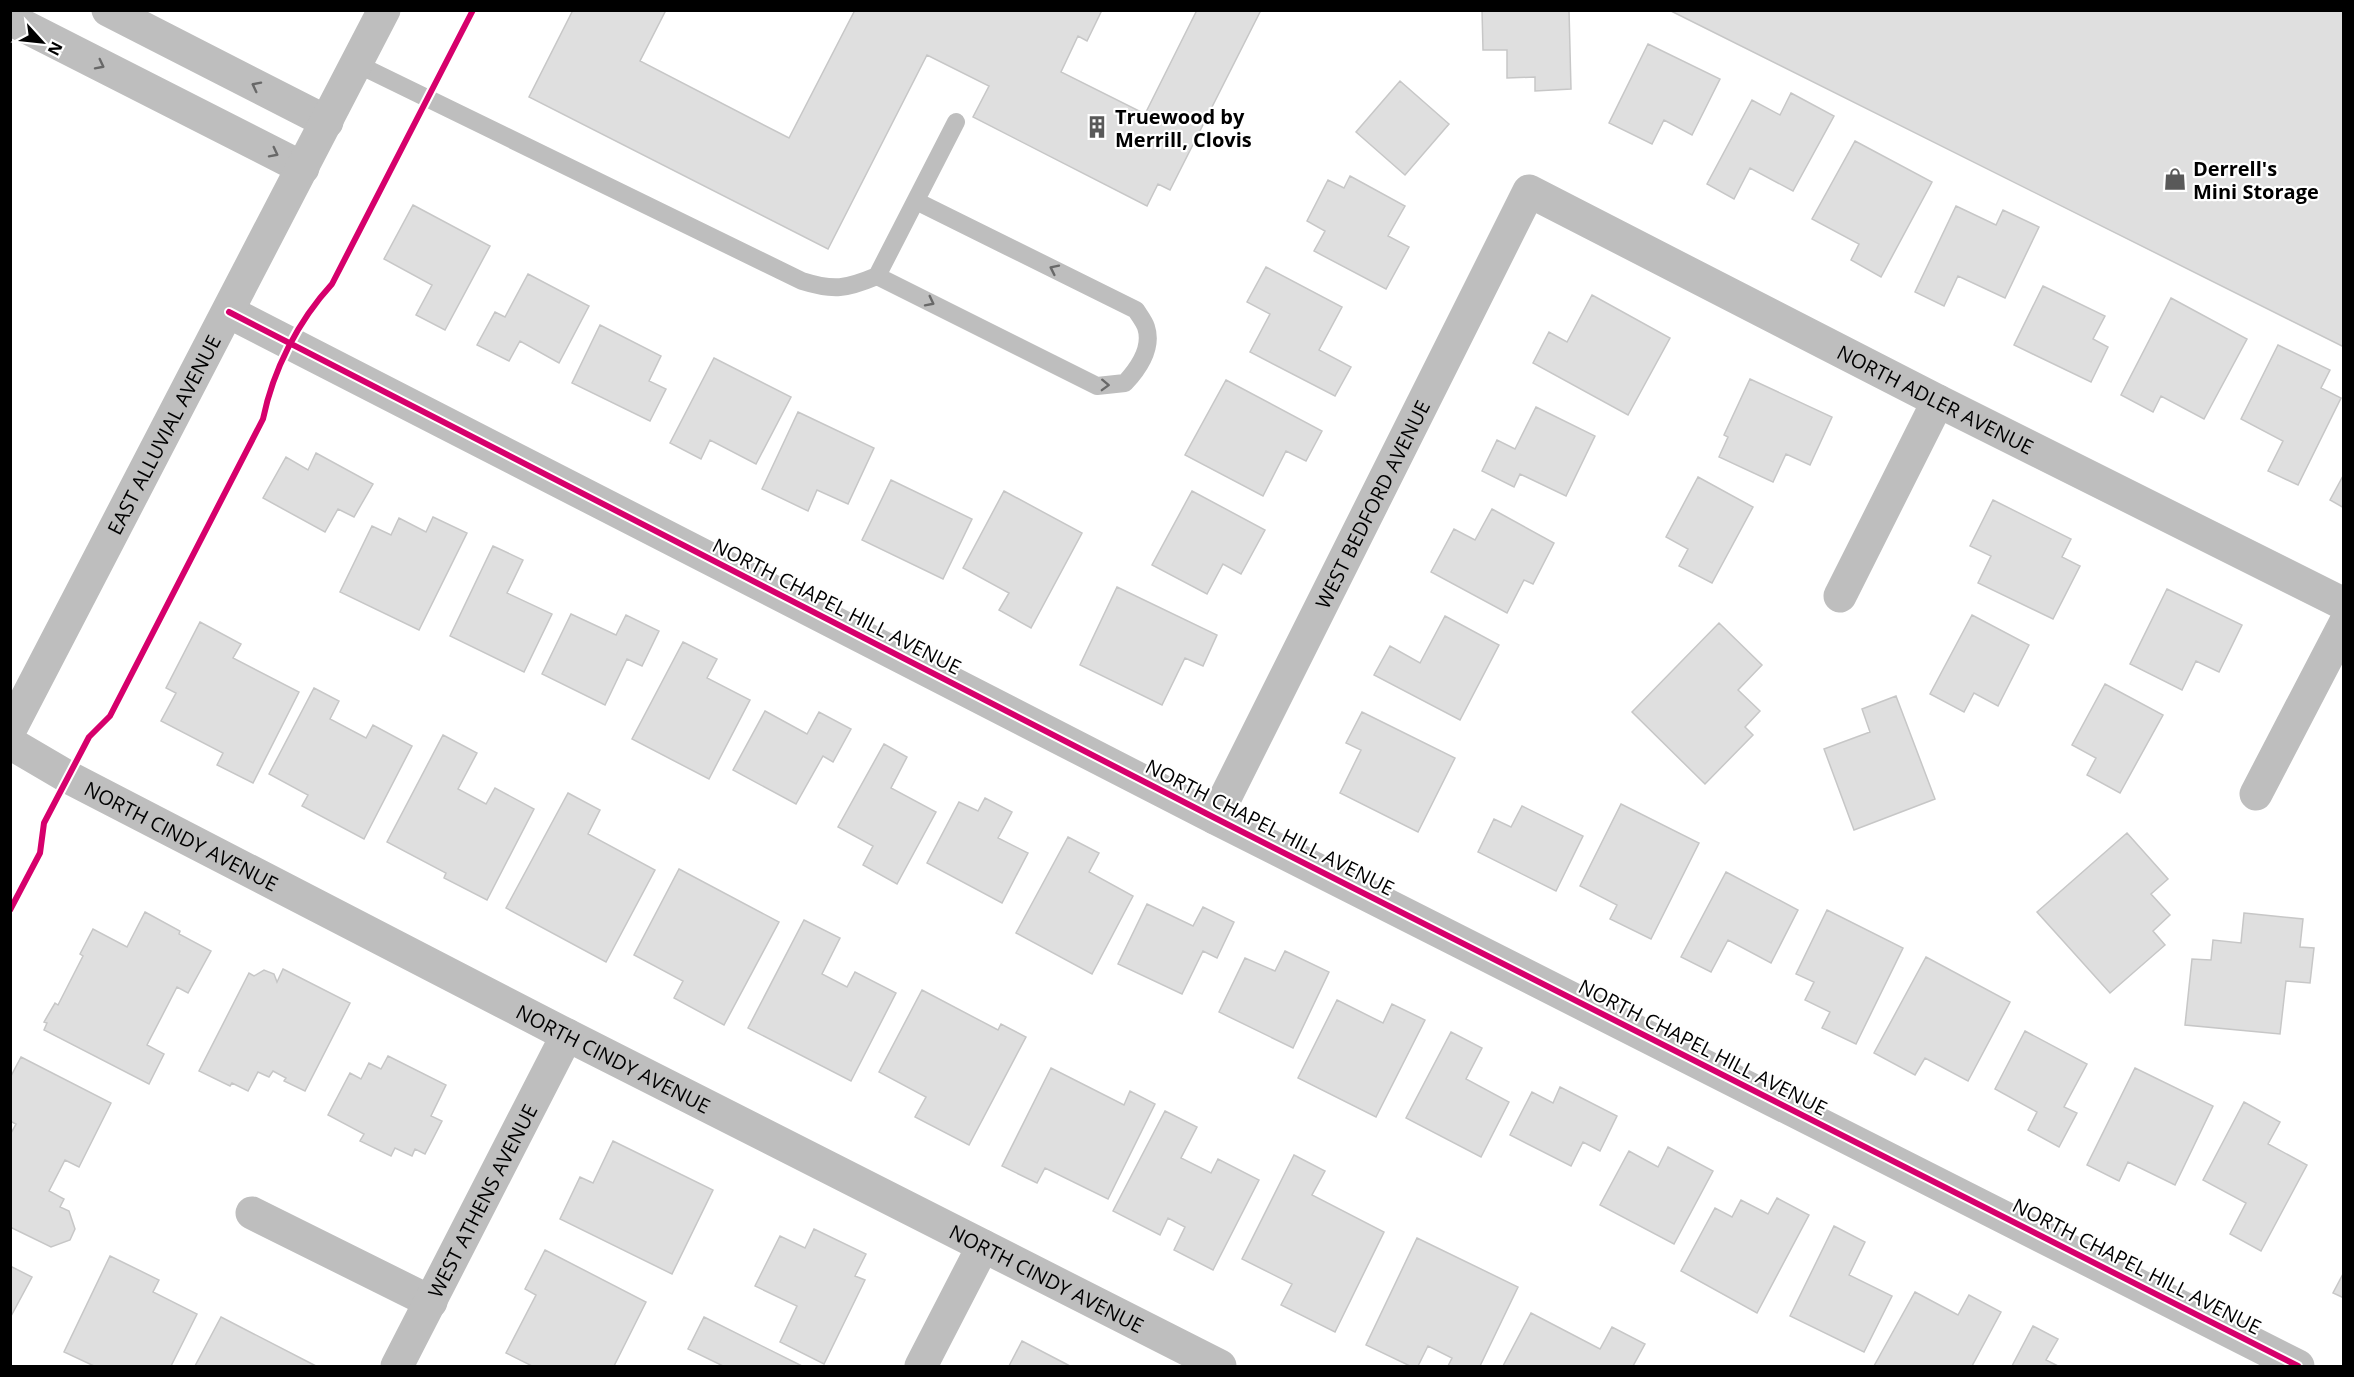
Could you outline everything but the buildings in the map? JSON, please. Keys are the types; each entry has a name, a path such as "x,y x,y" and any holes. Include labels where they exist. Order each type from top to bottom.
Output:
{"street":[{"path":"108,10 327,122"},
{"name":"EAST ALLUVIAL AVENUE","path":"10,730 384,10"},
{"path":"10,19 303,168"},
{"name":"NORTH ADLER AVENUE","path":"1529,191 1938,401 2343,604"},
{"name":"WEST BEDFORD AVENUE","path":"1215,818 1529,191"},
{"name":"NORTH CHAPEL HILL AVENUE","path":"229,312 1215,818 2298,1366"},
{"path":"1840,596 1938,401"},
{"path":"2256,794 2343,625"},
{"name":"NORTH CINDY AVENUE","path":"10,743 68,777 567,1035 1220,1366"},
{"name":"WEST ATHENS AVENUE","path":"397,1366 567,1035"},
{"path":"252,1214 431,1302"},
{"path":"921,1366 983,1246"}],"lane":[{"path":"357,63 802,281 827,289 854,286 877,276 956,122"},
{"path":"877,276 1097,386 1125,383 1139,368 1146,349 1146,327 1136,310 916,201"}],"cycle path":[{"path":"10,910 40,853 44,823 89,737 110,716 263,419 273,382 288,347 308,314 332,284 473,10"},
{"path":"229,312 1215,818 2298,1366"}],"place":[{"name":"Truewood by Merrill, Clovis","path":"1097,127"},
{"name":"Derrell's Mini Storage","path":"2175,179"}]}
